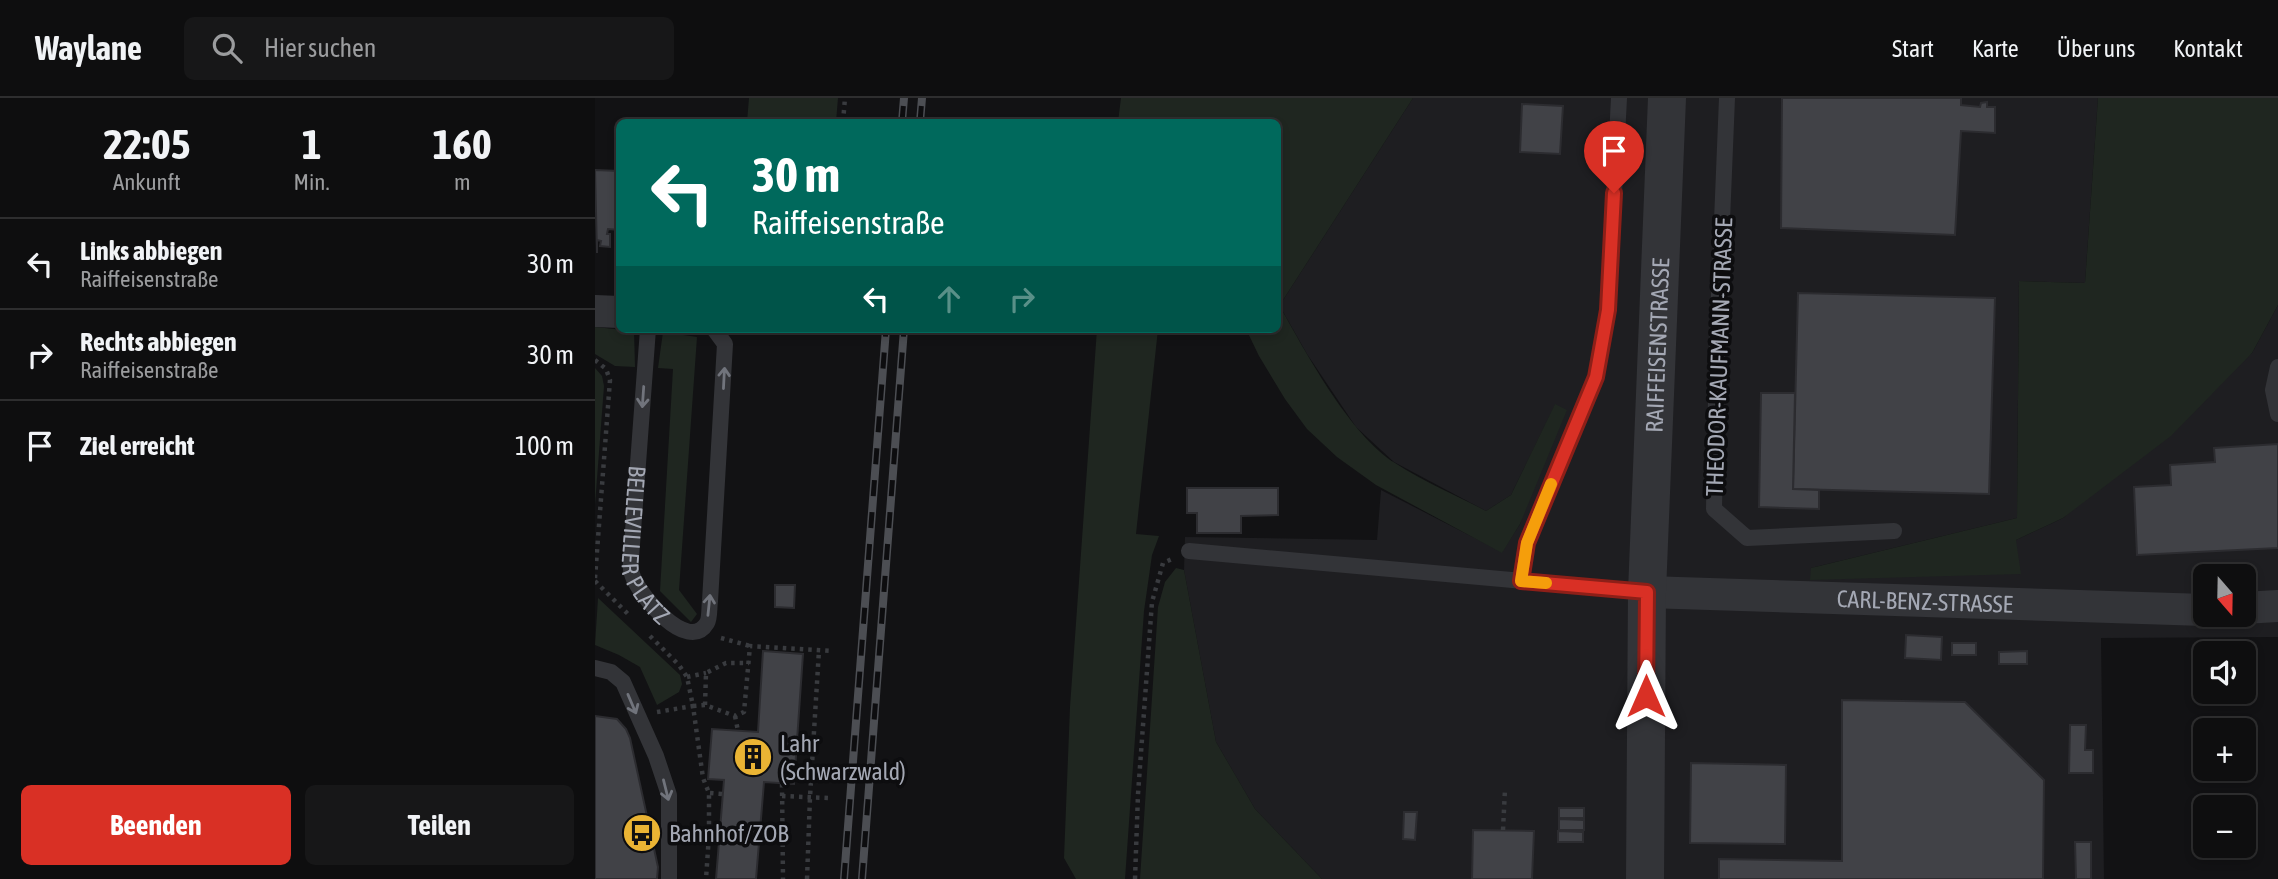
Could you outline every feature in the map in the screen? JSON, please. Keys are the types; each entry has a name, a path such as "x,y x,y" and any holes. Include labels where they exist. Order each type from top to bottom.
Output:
{"street":[{"name":"RAIFFEISENSTRASSE","path":"1645,879 1647,592 1667,98"},
{"path":"595,310 616,312"},
{"name":"CARL-BENZ-STRASSE","path":"1647,592 2193,610"},
{"path":"2256,607 2278,606"}],"lane":[{"name":"RAIFFEISENSTRASSE","path":"1521,581 1527,543 1596,377 1608,310 1619,98"},
{"name":"THEODOR-KAUFMANN-STRASSE","path":"1727,98 1717,344 1714,509 1747,538 1894,531"},
{"name":"BELLEVILLER PLATZ","path":"648,333 631,558 632,576 649,601 670,623 685,632 699,631 707,622 710,601 725,376 725,344 717,333"},
{"path":"2278,367 2273,390 2278,414"},
{"path":"1189,551 1647,592"},
{"path":"595,668 611,672 623,682 656,756 669,795 669,879"}],"path":[{"path":"843,119 845,98"},
{"path":"595,360 606,369 610,380 595,580 632,618"},
{"path":"1135,879 1138,794 1152,602 1163,563 1189,551"},
{"path":"642,627 687,677 694,706 703,778 709,793 706,879"},
{"path":"694,706 705,705 735,716 744,712 750,646 833,651"},
{"path":"807,879 819,649"},
{"path":"687,677 706,673 726,663 749,663"},
{"path":"705,705 706,673"},
{"path":"735,716 738,731"},
{"path":"782,784 783,879"},
{"path":"1503,830 1504,789"},
{"path":"709,793 723,794"},
{"path":"782,796 828,798"}],"shaded area":[{"path":"749,98 838,98 836,119 747,119"},
{"path":"1121,98 1413,98 1281,301 1281,119 1118,119"},
{"path":"1413,98 2098,98 2085,283 2019,281 2017,518 1811,568 2016,540 2063,518 2252,353 2278,305 2278,637 2101,638 2104,879 1322,879 1255,809 1216,742 1184,570 1185,537 1377,540 1381,490 1502,552 1520,524 1555,405 1511,495 1486,511 1394,462 1356,427 1307,354 1281,308 1281,301"},
{"path":"2098,98 2278,98 2278,305 2252,353 2171,436 2063,518 2016,540 2021,574 1810,580 1811,568 2017,518 2019,281 2085,283"},
{"path":"1281,308 1329,390 1361,433 1378,450 1417,476 1486,511 1511,495 1555,404 1567,410 1520,524 1502,553 1376,485 1337,457 1307,429 1259,356 1248,333 1281,333"},
{"path":"595,327 616,329 616,333 634,333 635,367 615,366 595,354"},
{"path":"663,333 697,337 679,590 697,614 691,622 660,591 673,369 658,368"},
{"path":"1097,333 1158,333 1136,534 1159,536 1152,555 1144,611 1125,879 1076,879 1064,858 1070,707"},
{"path":"595,368 602,376 604,386 595,505"},
{"path":"1176,568 1184,570 1216,742 1255,809 1322,879 1140,879 1158,607 1165,582"},
{"path":"598,598 680,675 682,684 679,692 657,705 640,667 595,645"}],"building":[{"path":"1782,98 1961,98 1961,105 1980,107 1981,103 1987,102 1987,107 1995,107 1995,133 1961,131 1955,235 1781,228"},
{"path":"1522,104 1563,106 1560,154 1520,152"},
{"path":"595,170 616,171 616,230 608,229 610,247 600,246 601,241 597,240 597,253"},
{"path":"1798,293 1995,298 1989,494 1793,489"},
{"path":"1761,393 1795,393 1793,489 1819,490 1819,509 1759,507"},
{"path":"2278,444 2278,548 2137,555 2134,487 2171,485 2170,465 2215,462 2214,448"},
{"path":"1187,488 1278,488 1278,515 1241,516 1241,533 1197,533 1197,513 1187,513"},
{"path":"775,585 795,585 794,608 775,607"},
{"path":"1906,635 1942,637 1941,660 1905,658"},
{"path":"1952,643 1976,643 1976,655 1952,655"},
{"name":"Lahr (Schwarzwald)","path":"763,651 803,654 794,784 764,782 756,879 716,879 724,780 708,779 712,729 758,732"},
{"path":"2027,651 2027,664 1999,664 1999,652"},
{"path":"1842,700 1965,702 2044,780 2043,879 1719,879 1719,859 1842,861"},
{"path":"595,716 617,719 630,738 658,867 657,879 595,879"},
{"path":"2070,725 2086,725 2085,750 2093,750 2093,773 2069,773"},
{"path":"1691,763 1786,765 1785,844 1690,843"},
{"path":"1559,808 1584,808 1584,818 1559,818"},
{"path":"1404,812 1417,812 1415,840 1403,839"},
{"path":"1559,819 1584,820 1584,830 1559,830"},
{"path":"1473,830 1534,831 1532,879 1472,879"},
{"path":"1558,831 1583,832 1583,842 1558,842"},
{"path":"2075,842 2091,842 2091,879 2076,879"}],"railway":[{"path":"902,119 904,98"},
{"path":"920,119 922,98"},
{"path":"844,879 886,333"},
{"path":"862,879 904,333"}],"slow traffic":[{"path":"1546,583 1521,581 1524,551 1551,484"}],"place":[{"name":"Lahr (Schwarzwald)","path":"753,757"},
{"name":"Bahnhof/ZOB","path":"642,833"}],"route":[{"path":"1614,193 1608,310 1596,377 1524,551 1521,581 1647,592 1646,696"}]}
